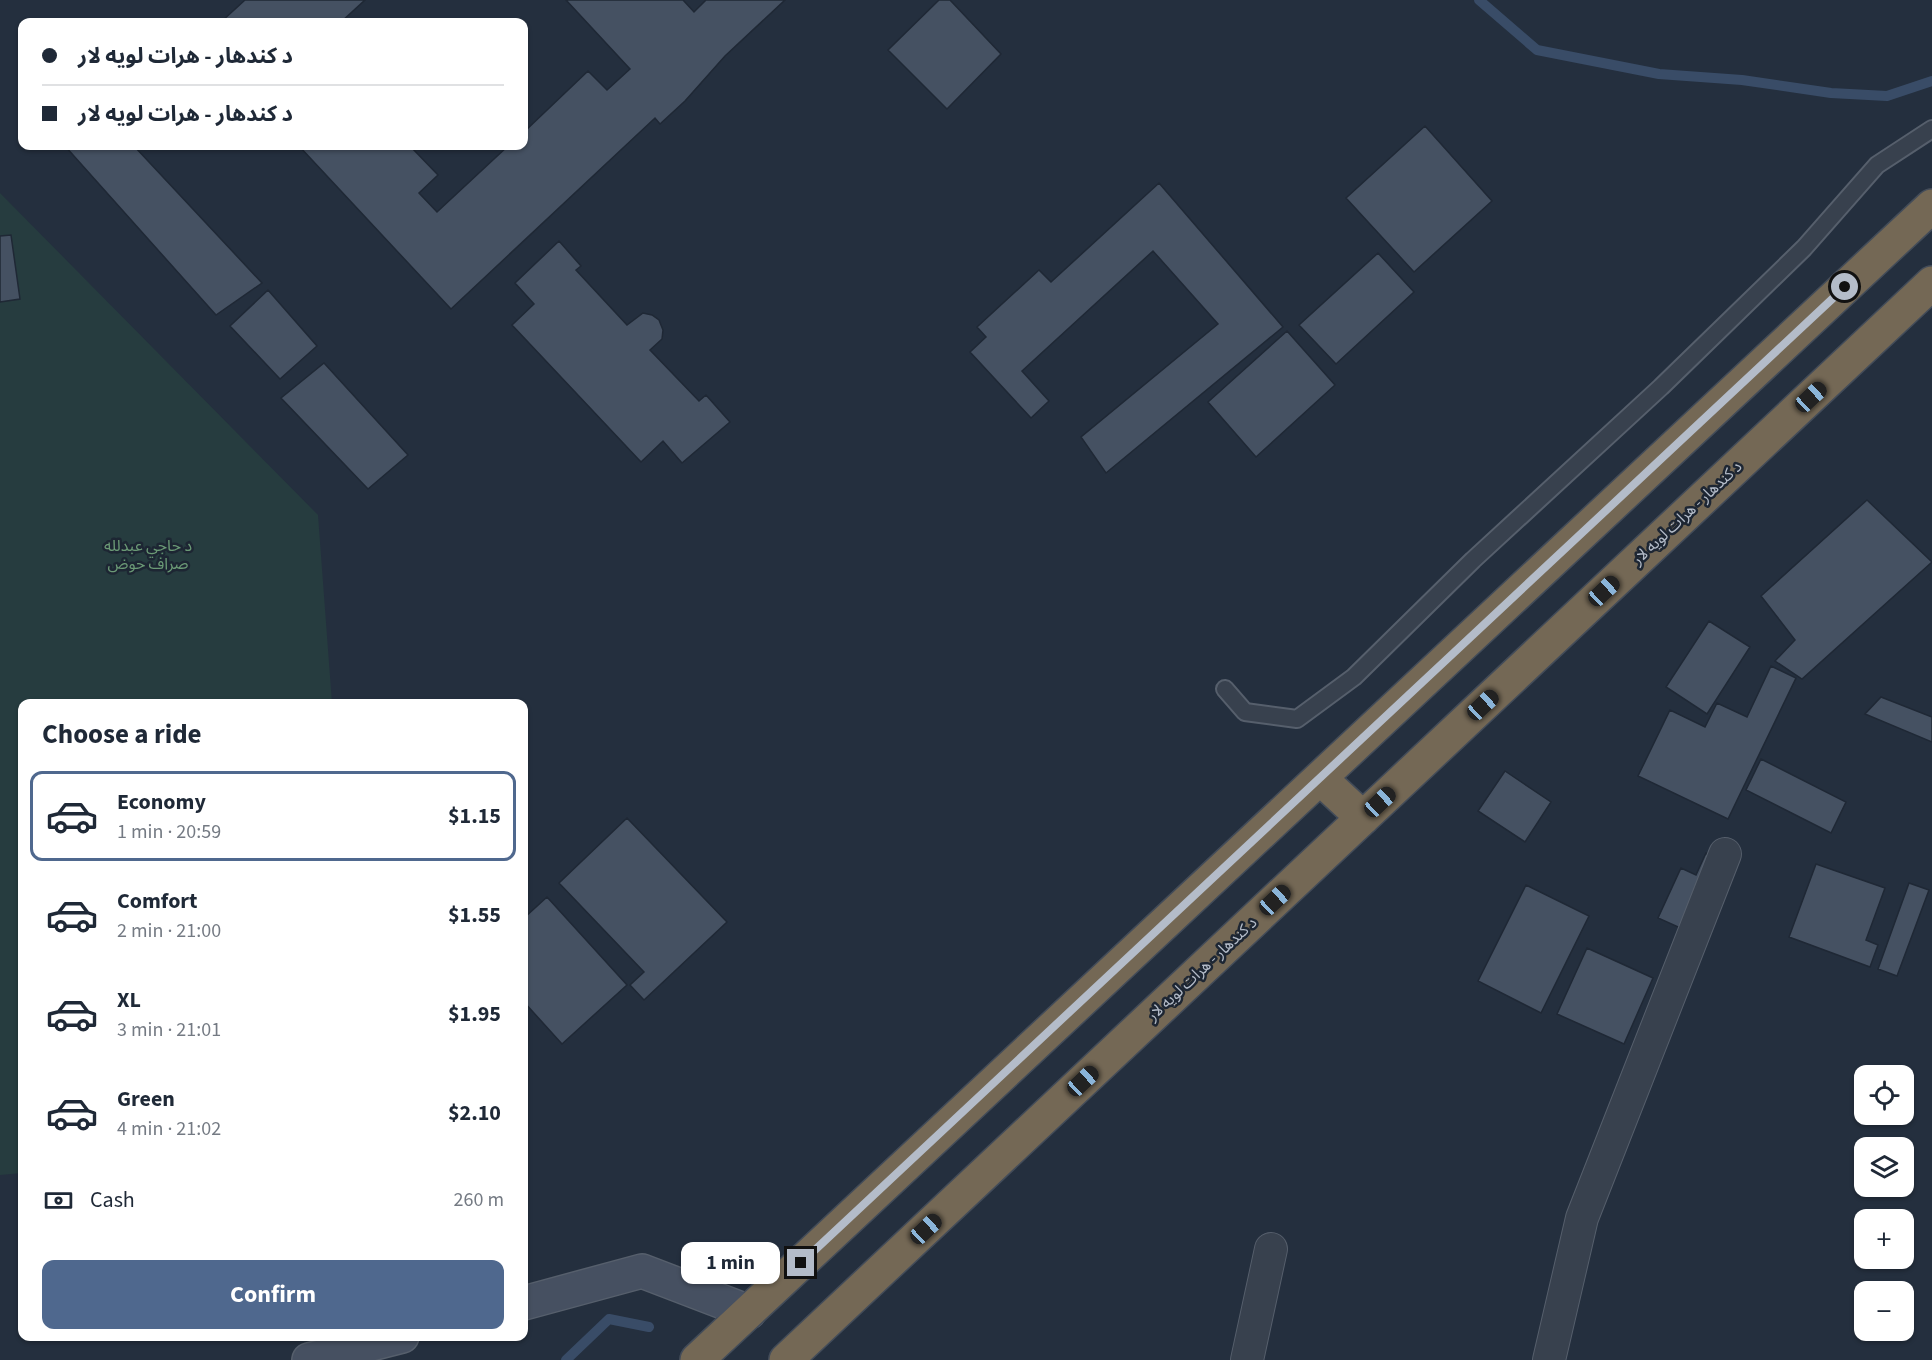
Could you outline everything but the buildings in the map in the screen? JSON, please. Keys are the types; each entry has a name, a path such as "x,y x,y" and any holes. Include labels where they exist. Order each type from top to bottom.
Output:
{"highway":[{"path":"698,1360 1932,206"},
{"name":"د کندهار - هرات لويه لار","path":"786,1360 1932,283"},
{"path":"1320,778 1363,818"}],"street":[{"path":"1549,1360 1582,1218 1725,854"},
{"path":"1247,1360 1271,1249"},
{"path":"528,1302 642,1271 749,1312"},
{"path":"309,1360 383,1341"}],"lane":[{"path":"1225,688 1245,712 1297,719 1354,677 1473,560 1661,387 1787,264 1877,165 1932,129"}],"green space":[{"name":"د حاجي عبدلله صراف حوض","path":"0,193 318,515 332,699 18,699 18,1173 0,1175"}],"waterway":[{"path":"1479,0 1537,50 1659,74 1742,80 1831,93 1887,96 1932,81"},
{"path":"566,1360 609,1319 649,1327"}],"route":[{"path":"801,1263 1845,287"}]}
